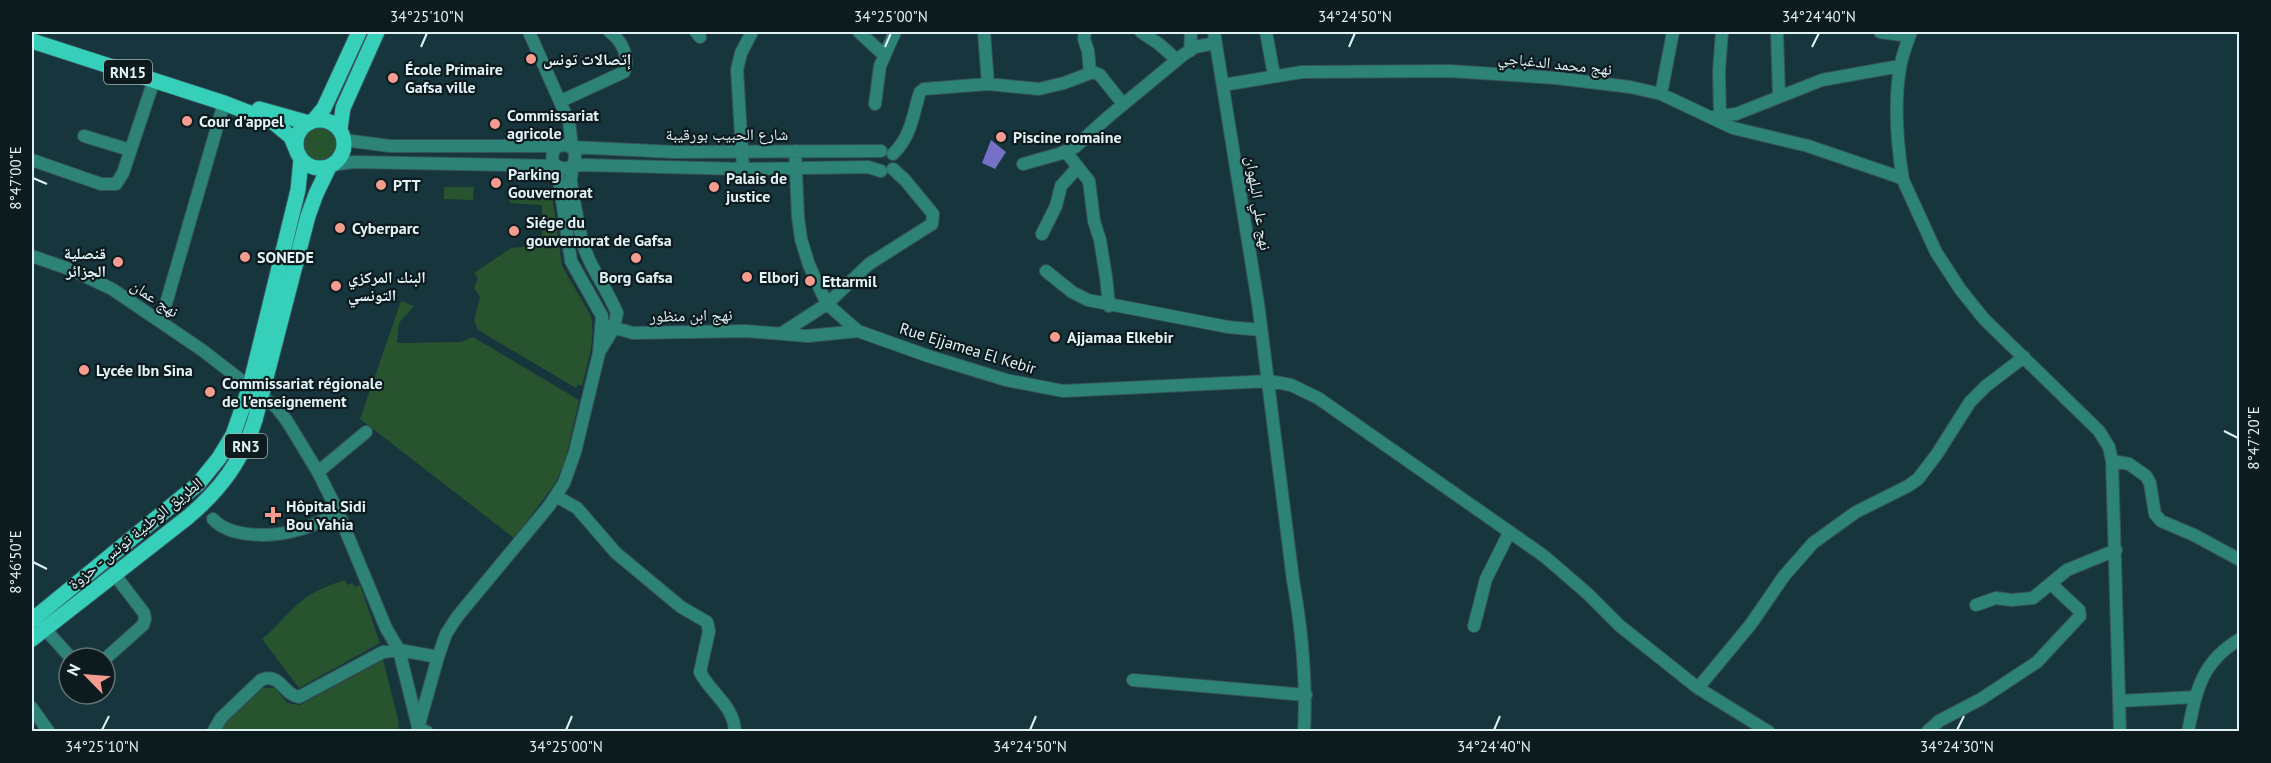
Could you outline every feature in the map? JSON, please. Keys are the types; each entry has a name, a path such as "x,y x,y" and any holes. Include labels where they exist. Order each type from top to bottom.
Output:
{"main road":[{"path":"359,32 324,108 297,136 299,157 316,168 330,166 342,154 343,108 377,32"},
{"name":"RN15","path":"32,41 224,103 279,126 291,137 299,157"},
{"name":"RN15","path":"224,103 311,121"},
{"path":"311,121 328,121 342,135"},
{"name":"الطريق الوطنية تونس - حزوة","path":"32,639 211,498 248,442 256,391 298,190 299,157"},
{"name":"الطريق الوطنية تونس - حزوة","path":"32,620 198,484 219,458 256,391 308,216 330,166"}],"street":[{"path":"529,32 569,122 566,146"},
{"path":"561,101 624,72 627,64 626,56 615,35 610,32"},
{"path":"742,169 738,70 741,53 752,32"},
{"path":"859,32 884,55"},
{"path":"875,104 880,66 895,32"},
{"path":"984,32 988,84"},
{"path":"1085,32 1084,39 1090,72"},
{"path":"1140,32 1159,44 1177,60"},
{"path":"1190,51 1191,32"},
{"path":"1266,32 1274,75"},
{"path":"1662,94 1673,32"},
{"path":"1722,32 1715,116 1736,114 1779,95 1822,81 1900,66"},
{"path":"1777,32 1779,95"},
{"path":"1880,32 1910,34 1900,66 1897,107 1903,180 1936,252 1960,289 1984,319 2099,431 2109,447 2112,460 2116,550 2120,732"},
{"path":"1023,164 1066,152 1075,147 1177,60 1215,37"},
{"name":"نهج علي البلهوان","path":"1215,37 1269,381 1300,620 1306,695 1304,732"},
{"name":"نهج محمد الدغباجي","path":"1223,85 1274,75 1331,71 1470,72 1556,78 1630,87 1662,94 1715,116 1733,128 1808,146 1895,175 1903,180"},
{"path":"782,333 827,304 869,264 933,224 933,214 905,180 876,166 875,159 904,143 910,132 920,92 924,89 988,84 1039,89 1064,83 1090,72 1100,75 1123,105"},
{"path":"32,160 92,181 112,185 120,179 154,80"},
{"path":"161,321 224,103"},
{"name":"شارع الحبيب بورقيبة","path":"342,135 390,146 566,146 675,152 887,153"},
{"path":"84,136 130,150"},
{"path":"421,730 438,657 446,634 457,617 556,496 564,483 575,452 599,353 608,326 617,313 586,255 571,180 572,165 576,154 566,146"},
{"path":"566,146 554,149 551,156 556,166 571,261 608,326"},
{"path":"454,164 455,147"},
{"path":"505,147 505,166"},
{"name":"Rue Ejjamea El Kebir","path":"795,151 801,239 809,265 827,304 858,331 995,376 1063,391 1269,381 1291,385 1318,398 1544,556 1588,594 1620,626 1698,688 1769,732"},
{"path":"1066,152 1089,182 1109,306"},
{"path":"887,153 896,160 887,170"},
{"path":"330,166 353,162 564,168 572,165"},
{"name":"شارع الحبيب بورقيبة","path":"572,165 742,169 868,167 887,170"},
{"path":"1042,234 1056,206 1060,186 1078,167"},
{"name":"نهج عمان","path":"32,256 99,281 161,321 277,408 318,472 338,512 386,628 399,650 421,730"},
{"path":"1046,271 1080,297 1109,306 1228,327 1261,330"},
{"name":"نهج ابن منظور","path":"608,326 633,333 714,330 808,336 858,331"},
{"path":"1698,688 1751,624 1784,576 1813,543 1856,512 1918,479 1970,402 1986,386 2024,357"},
{"path":"318,472 366,432"},
{"path":"2112,460 2129,464 2146,476 2150,483 2155,514 2161,521 2194,535 2240,560"},
{"path":"556,496 577,508 616,554 681,607 707,622 709,631 700,672 711,690 727,705 735,732"},
{"path":"213,519 226,529 253,534 273,534 295,531 338,512"},
{"path":"1474,626 1486,579 1509,533"},
{"path":"1976,605 1996,598 2012,600 2033,598 2067,570 2116,550"},
{"path":"116,574 144,612 145,618 143,625 117,648"},
{"path":"1927,732 1939,721 1981,699 2037,662 2078,618 2079,610 2051,584"},
{"path":"45,629 60,646"},
{"path":"2188,732 2194,698 2214,658 2240,639"},
{"path":"213,732 220,718 266,678 275,679 291,695 299,697 383,652 399,650 438,657"},
{"path":"1133,680 1306,695"},
{"path":"2120,701 2194,698"},
{"path":"32,708 49,732"}],"green space":[{"path":"320,127 332,132 337,144 332,156 320,161 308,156 303,144 308,132"},
{"path":"444,187 474,187 473,200 444,199"},
{"path":"509,189 547,190 552,195 562,266 591,316 592,342 582,386 578,384 576,388 478,330 474,321 480,297 474,288 478,278 474,273 511,248 542,245 542,205 510,203"},
{"path":"401,301 414,306 399,323 397,343 461,342 473,337 579,400 566,458 555,484 514,538 360,419"},
{"path":"345,580 347,585 352,583 355,587 360,585 380,643 299,688 262,639 304,599 321,589"},
{"path":"383,660 399,731 221,732 225,723 263,688 275,688 287,703 300,705"}],"shaded area":[{"path":"991,140 1006,152 995,169 982,163"}],"place":[{"name":"إتصالات تونس","path":"531,59"},
{"name":"École Primaire Gafsa ville","path":"393,78"},
{"name":"Cour d'appel","path":"187,121"},
{"name":"Commissariat agricole","path":"495,124"},
{"name":"Piscine romaine","path":"1001,137"},
{"name":"Parking Gouvernorat","path":"496,183"},
{"name":"PTT","path":"381,185"},
{"name":"Palais de justice","path":"714,187"},
{"name":"Cyberparc","path":"340,228"},
{"name":"Siége du gouvernorat de Gafsa","path":"514,231"},
{"name":"SONEDE","path":"245,257"},
{"name":"Borg Gafsa","path":"636,258"},
{"name":"قنصلية الجزائر","path":"118,262"},
{"name":"Elborj","path":"747,277"},
{"name":"Ettarmil","path":"810,281"},
{"name":"البنك المركزي التونسي","path":"336,286"},
{"name":"Ajjamaa Elkebir","path":"1055,337"},
{"name":"Lycée Ibn Sina","path":"84,370"},
{"name":"Commissariat régionale de l'enseignement","path":"210,392"},
{"name":"Hôpital Sidi Bou Yahia","path":"273,515"}]}
